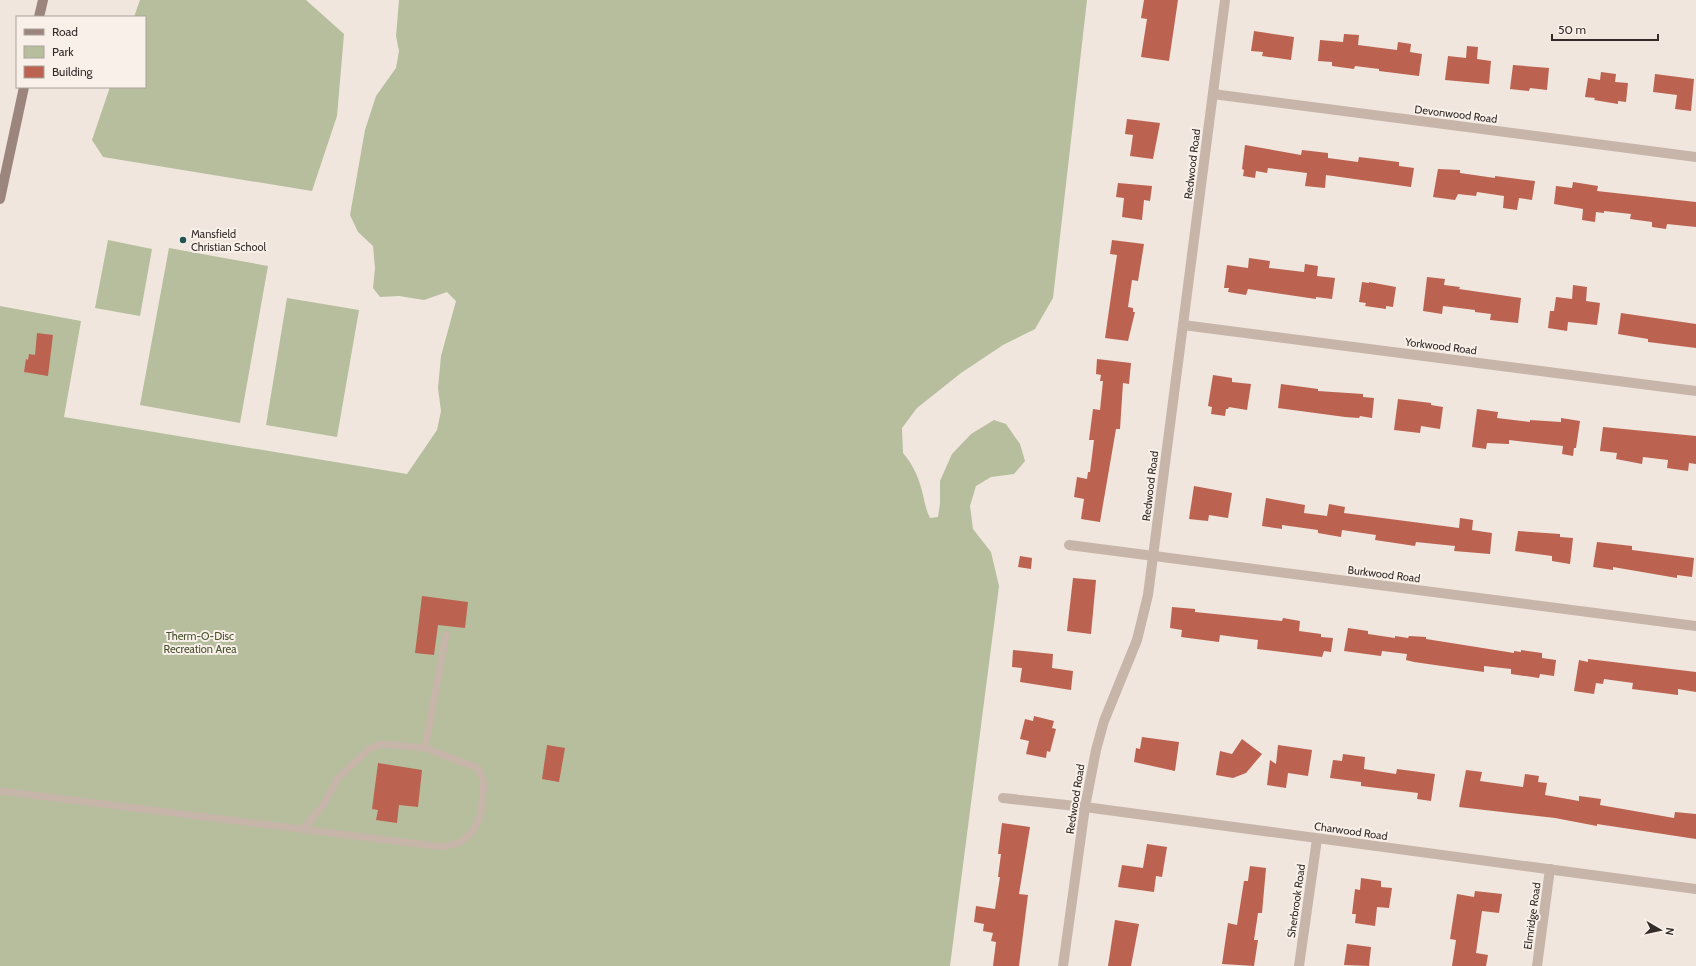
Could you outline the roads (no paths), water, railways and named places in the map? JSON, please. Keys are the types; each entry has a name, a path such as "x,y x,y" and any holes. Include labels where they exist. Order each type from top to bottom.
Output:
{"street":[{"path":"39,16 43,0"},
{"name":"Redwood Road","path":"1063,966 1089,781 1104,721 1137,640 1148,595 1225,0"},
{"path":"0,199 24,88"},
{"name":"Devonwood Road","path":"1213,94 1696,157"},
{"name":"Yorkwood Road","path":"1183,325 1696,391"},
{"name":"Burkwood Road","path":"1069,545 1696,626"},
{"name":"Charwood Road","path":"1003,798 1085,807 1696,889"},
{"name":"Sherbrook Road","path":"1299,966 1317,839"},
{"name":"Elmridge Road","path":"1537,966 1550,869"}],"lane":[{"path":"425,748 446,634"},
{"path":"0,791 302,830 443,847 461,842 474,830 479,819 484,782 478,768 425,748 382,744 369,749 338,778 324,804 302,830"}],"place":[{"name":"Mansfield Christian School","path":"183,240"}],"park label":[{"name":"Therm-O-Disc Recreation Area","path":"200,642"}]}
